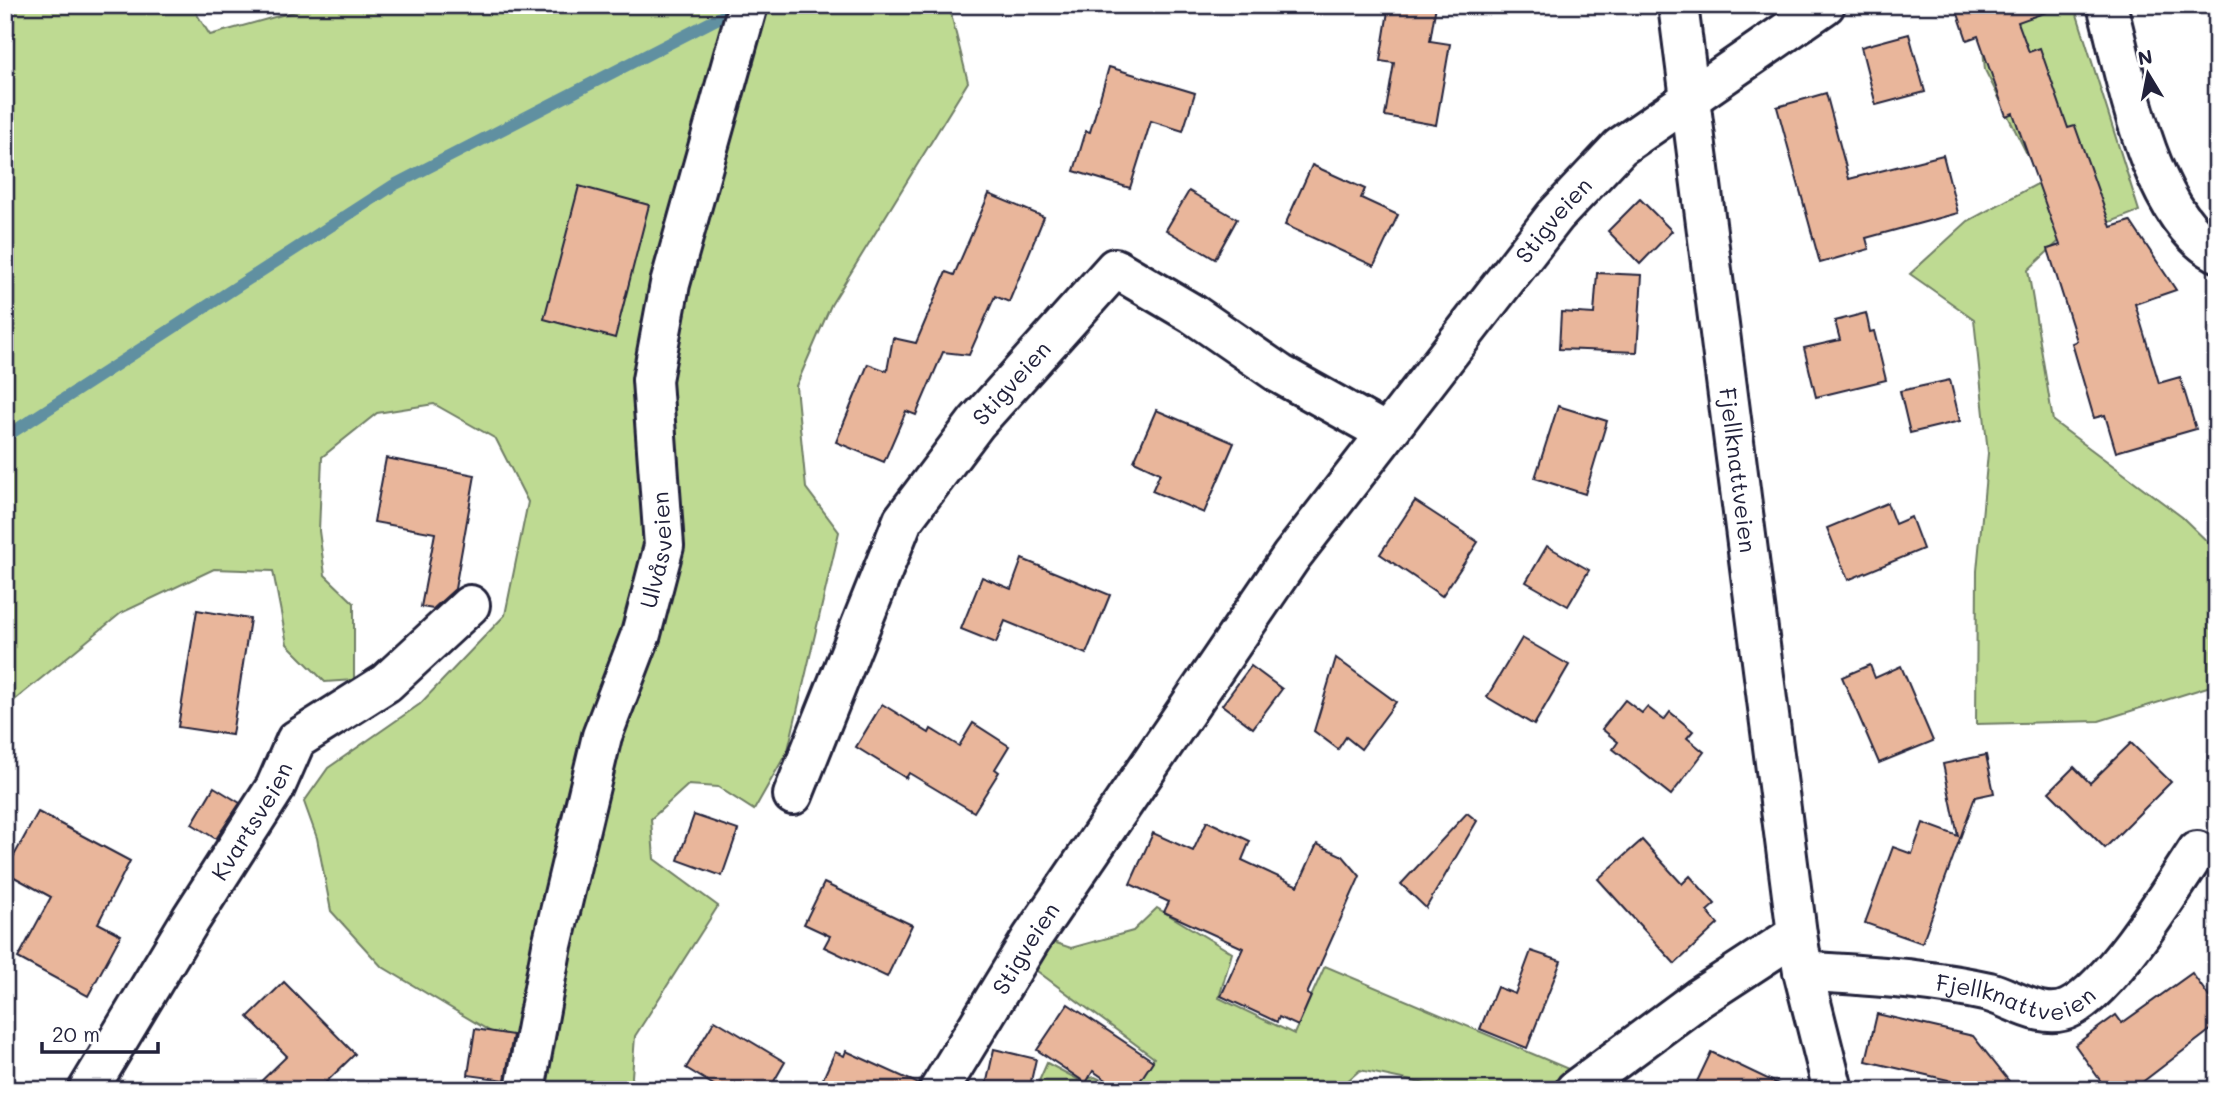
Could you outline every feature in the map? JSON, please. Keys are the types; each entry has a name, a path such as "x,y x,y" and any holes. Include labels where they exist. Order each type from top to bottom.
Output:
{"street":[{"name":"Ulvåsveien","path":"525,1090 552,945 602,736 641,634 663,546 652,380 670,284 748,5"},
{"name":"Fjellknattveien","path":"1678,5 1797,934 1803,971 1833,1090"},
{"name":"Stigveien","path":"939,1090 1031,939 1291,557 1555,216 1620,147 1825,5"},
{"path":"2107,5 2152,171 2180,218 2206,246 2217,252"},
{"name":"Stigveien","path":"793,795 903,520 975,423 1115,268 1194,314 1280,374 1386,433"},
{"name":"Kvartsveien","path":"88,1090 191,919 275,788 296,740 386,683 470,605"},
{"name":"Fjellknattveien","path":"1803,971 1910,979 1992,993 2028,1010 2068,1010 2088,996 2108,974 2197,851"},
{"path":"1575,1090 1699,998 1797,934"}],"green space":[{"path":"5,5 191,5 210,35 296,11 303,5 943,5 951,14 968,82 831,305 796,386 806,488 839,532 788,750 754,810 718,787 688,785 651,819 654,859 718,906 635,1036 631,1090 508,1090 496,1035 381,966 331,911 317,838 304,802 328,768 420,704 505,615 528,502 496,439 434,404 377,413 322,457 319,531 325,575 354,603 354,680 325,682 287,644 273,571 214,569 121,613 5,708 5,172 13,133"},
{"path":"1979,5 2074,5 2139,211 2058,242 2028,270 2053,421 2182,517 2217,551 2217,684 2099,721 1976,724 1977,571 1988,453 1974,319 1910,274 1968,221 2041,182 1985,70"},
{"path":"1157,908 1232,953 1219,998 1294,1034 1325,966 1573,1071 1548,1090 1454,1090 1360,1070 1337,1090 1133,1090 1154,1058 1029,965 1047,940 1071,948 1133,931"},
{"path":"1047,1063 1079,1080 1095,1077 1123,1090 1035,1090"}],"building":[{"path":"1389,5 1436,5 1430,41 1450,44 1436,125 1385,116 1394,63 1380,61"},
{"path":"1955,5 2051,5 2052,10 2018,22 2029,52 2040,48 2068,128 2075,126 2111,227 2130,221 2176,290 2135,304 2159,383 2180,377 2196,429 2116,452 2105,415 2094,418 2072,343 2077,341 2048,249 2060,245 2013,113 2006,116 1978,36 1967,40"},
{"path":"1909,34 1925,92 1876,105 1861,47"},
{"path":"1109,67 1195,93 1183,131 1151,121 1130,188 1074,171 1086,131 1090,132"},
{"path":"1826,93 1849,179 1943,155 1958,213 1866,238 1869,249 1820,263 1777,107"},
{"path":"1312,165 1365,189 1361,198 1398,215 1374,266 1285,225"},
{"path":"579,186 649,205 615,338 544,319"},
{"path":"1189,191 1237,219 1215,259 1166,230"},
{"path":"989,194 1044,217 1009,302 995,296 969,355 943,352 916,415 906,411 884,462 836,442 868,364 887,371 893,338 916,343 946,272 954,275"},
{"path":"1640,199 1672,231 1640,264 1608,231"},
{"path":"1597,273 1642,275 1637,352 1559,349 1561,312 1594,314"},
{"path":"1866,313 1870,332 1874,331 1886,380 1816,397 1804,348 1840,340 1835,321"},
{"path":"1950,380 1960,421 1910,433 1900,391"},
{"path":"1558,406 1607,421 1585,494 1535,478"},
{"path":"1156,410 1234,443 1204,513 1152,491 1160,473 1134,461"},
{"path":"386,458 475,475 455,589 433,609 421,607 435,533 374,522"},
{"path":"1415,501 1478,542 1442,596 1380,554"},
{"path":"1887,503 1895,524 1911,517 1923,549 1848,580 1827,528"},
{"path":"1547,546 1589,570 1568,606 1526,582"},
{"path":"1022,559 1110,595 1086,654 1005,621 996,643 961,629 982,577 1011,589"},
{"path":"197,610 250,619 232,735 178,727"},
{"path":"1522,638 1569,665 1534,725 1487,697"},
{"path":"1336,658 1396,702 1361,749 1346,737 1338,749 1314,731"},
{"path":"1870,665 1875,678 1901,666 1933,741 1879,763 1842,677"},
{"path":"1251,666 1282,689 1253,728 1222,705"},
{"path":"1625,700 1642,713 1647,707 1664,720 1670,712 1693,731 1687,738 1704,752 1671,795 1613,749 1618,742 1602,729"},
{"path":"882,704 929,733 931,729 959,746 973,723 1009,746 995,769 999,772 974,812 909,773 906,778 856,747"},
{"path":"2131,743 2171,782 2105,848 2049,792 2074,767 2090,783"},
{"path":"1986,755 1994,793 1975,797 1922,943 1865,923 1893,847 1912,854 1923,823 1958,836 1943,764"},
{"path":"214,787 240,803 216,839 192,824"},
{"path":"38,812 130,861 98,923 121,935 88,996 18,958 51,897 5,872"},
{"path":"1467,813 1477,821 1426,908 1401,884"},
{"path":"694,815 738,830 722,876 678,860"},
{"path":"1207,821 1250,841 1242,860 1298,886 1317,844 1343,856 1360,876 1307,994 1311,996 1298,1026 1279,1017 1277,1022 1221,996 1243,948 1164,912 1169,902 1130,884 1153,833 1193,851"},
{"path":"1642,840 1682,884 1690,876 1715,904 1707,911 1718,924 1675,964 1598,879"},
{"path":"824,883 912,925 887,977 824,947 830,936 804,924"},
{"path":"1531,951 1561,961 1527,1048 1480,1029 1497,987 1515,994"},
{"path":"2192,973 2217,1008 2217,1025 2132,1090 2107,1090 2075,1045 2116,1015 2122,1023"},
{"path":"284,982 355,1054 318,1090 252,1090 287,1056 248,1017"},
{"path":"1068,1004 1153,1061 1134,1090 1121,1090 1093,1071 1086,1083 1037,1050"},
{"path":"1877,1014 1973,1036 2016,1090 1956,1090 1948,1080 1866,1061"},
{"path":"715,1020 785,1062 769,1090 722,1090 686,1068"},
{"path":"475,1029 513,1035 505,1080 468,1075"},
{"path":"994,1049 1036,1059 1029,1090 985,1090"},
{"path":"846,1051 919,1084 917,1090 818,1090 835,1052 844,1056"},
{"path":"1711,1052 1791,1090 1693,1090"}],"waterway":[{"path":"5,437 394,185 740,7"}]}
